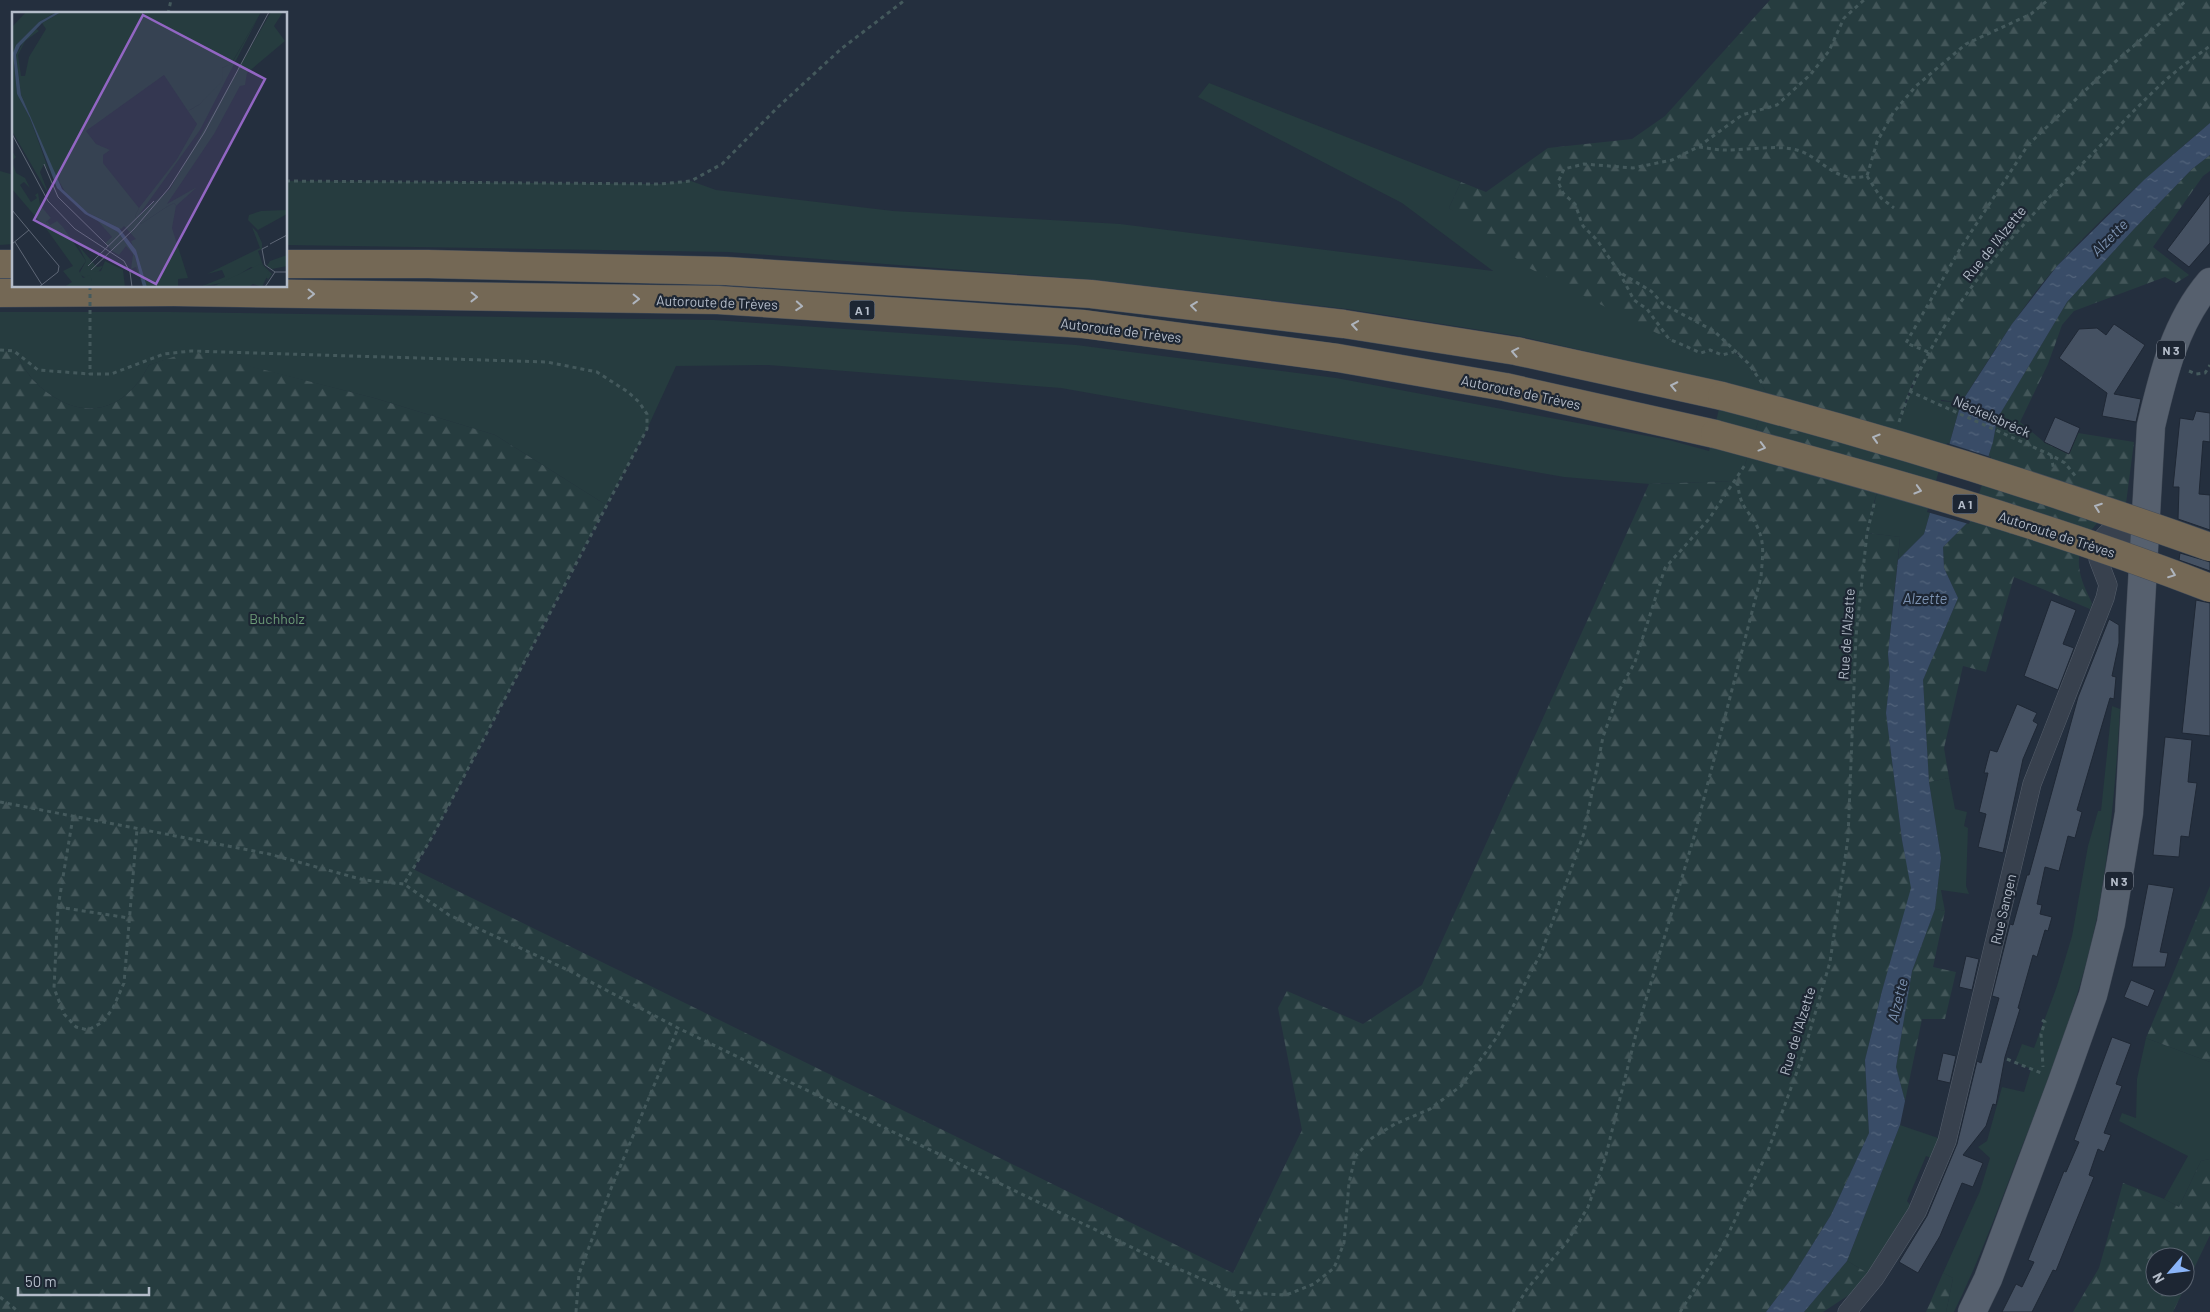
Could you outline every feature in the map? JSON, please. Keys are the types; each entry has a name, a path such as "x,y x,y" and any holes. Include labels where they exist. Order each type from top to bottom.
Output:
{"highway":[{"name":"A 1","path":"288,264 428,264 726,272 1092,294 1334,322 1516,351 1722,396 1841,427 1956,461 2068,496 2210,546"},
{"name":"Autoroute de Trèves","path":"0,293 174,292 718,300 1083,324 1338,358 1505,387 1714,434 1955,500 2137,560 2210,588"}],"main road":[{"name":"N 3","path":"1972,1312 1988,1279 2066,1073 2093,995 2111,923 2129,813 2152,426 2164,373 2175,340 2199,295 2210,282"}],"street":[{"name":"Rue Sangen","path":"1847,1312 1871,1283 1917,1212 1948,1141 2032,784 2105,598 2108,585 2098,560 2100,541 2107,533 2116,531 2146,539"}],"path":[{"path":"288,182 660,184 690,181 722,164 778,107 841,49 905,0"},
{"path":"1734,352 1722,355 1710,350 1701,353 1669,338 1647,309 1634,300 1619,272 1597,240 1582,226 1575,204 1563,193 1558,182 1564,169 1584,164 1634,168 1672,160 1698,147 1742,115 1777,105 1811,74 1829,52 1844,18 1864,0"},
{"path":"1866,176 1876,142 1893,112 1916,86 1966,44 2031,14 2048,0"},
{"path":"1928,352 1906,343 1960,249 2028,145 2115,62 2187,0"},
{"name":"Rue de l'Alzette","path":"1898,428 1909,391 1928,352 1976,282 2027,219 2168,79 2210,46"},
{"path":"1698,147 1725,150 1755,148 1800,151 1836,174 1855,179 1866,176"},
{"path":"1866,176 1881,198 1894,208"},
{"path":"1619,272 1651,291 1663,304 1714,331 1734,352 1748,363 1763,386"},
{"path":"90,288 90,374"},
{"path":"0,350 14,351 38,370 90,374 111,374 164,354 191,352 547,362 597,372 628,392 639,402 647,414 647,429 432,837 404,884"},
{"path":"2206,373 2210,365"},
{"path":"2185,370 2196,374 2206,373 2210,375"},
{"name":"Néckelsbréck","path":"1909,391 2051,455"},
{"path":"0,802 269,854 364,880 404,884 449,915 570,971 678,1028 1158,1260 1232,1292 1286,1295 1314,1284 1334,1268 1344,1243 1348,1184 1355,1157 1372,1138 1395,1124 1430,1109 1461,1086 1497,1037 1542,950 1552,923 1584,833 1603,737 1620,690 1635,662 1665,568 1708,519 1734,481 1738,485 1739,496 1747,514 1759,530 1763,549 1761,578 1694,837 1637,1030 1605,1159 1588,1207 1567,1242 1527,1288 1513,1312"},
{"name":"Rue de l'Alzette","path":"1680,1312 1722,1247 1768,1150 1803,1055 1830,962 1848,838 1856,636 1867,533 1877,493"},
{"path":"73,817 58,907 54,988 64,1014 76,1027 88,1030 102,1022 108,1015 124,983 137,829"},
{"path":"58,907 129,918"},
{"path":"2007,1059 2043,1074 2041,1034 2045,1022 2042,1020"},
{"path":"576,1312 580,1274 610,1191 678,1028"},
{"path":"1232,1292 1243,1312"},
{"path":"0,1297 18,1312"}],"green space":[{"name":"Buchholz","path":"1770,0 2210,0 2210,123 2112,210 2057,266 2018,315 1961,403 1924,397 1928,353 1909,391 1874,502 1867,533 1900,537 1888,654 1890,677 1886,713 1902,840 1912,888 1882,991 1865,1060 1869,1133 1831,1215 1791,1279 1766,1312 0,1312 0,350 14,351 33,380 49,394 65,403 81,408 96,408 111,404 125,396 138,383 149,365 191,351 374,398 495,435 606,505 432,837 413,869 1233,1273 1302,1130 1278,1008 1287,991 1363,1024 1422,985 1649,484 1734,481 1745,465 1767,393 1748,363 1735,352 1722,355 1710,350 1701,353 1684,347 1529,268 1449,208 1461,182 1486,192 1548,148 1632,139 1665,116"},
{"path":"1209,83 1461,182 1449,208 1684,347 1701,353 1710,350 1722,355 1734,352 1748,363 1767,393 1745,465 1734,481 1649,484 1564,477 1061,388 768,365 676,366 647,429 606,505 495,435 374,398 191,352 149,365 138,383 125,396 111,404 96,408 81,408 65,403 49,394 33,380 14,351 0,350 0,312 171,312 714,320 1076,345 1336,378 1669,440 1709,451 1725,383 1518,336 1347,309 1095,280 728,252 288,245 288,181 660,184 691,181 716,190 893,211 1120,224 1493,271 1402,203 1198,97"},
{"path":"2210,155 2210,171 2203,176 2153,247 2189,275 2176,283 2165,277 2074,311 2062,325 2048,364 2020,422 2044,442 2069,453 2078,433 2134,442 2124,519 2098,522 2084,542 2080,552 2080,571 2092,603 2090,609 2014,577 1986,672 1963,666 1944,748 1949,778 1929,782 1923,680 1958,598 1944,568 1943,547 1967,523 1993,442 1997,419 2067,302 2192,169"},
{"path":"0,171 12,174 12,244 0,245"},
{"path":"1928,352 1941,401 1961,403 1924,534 1898,560 1900,537 1867,533 1893,441 1909,396"},
{"path":"2112,706 2120,709 2112,813 2097,917 2084,973 2057,1055 1983,1247 1954,1312 1946,1312 1953,1278 1943,1273 1980,1191 1990,1158 1978,1147 1987,1141 2002,1087 2024,1092 2031,1069 2015,1062 2022,1044 2034,1048 2057,986 2072,936 2088,846 2098,811 2101,811"},
{"path":"1949,778 1955,809 1967,812 1964,826 1968,828 1966,886 1969,894 1941,890 1945,911 1935,909 1941,858 1929,782"},
{"path":"2210,886 2210,1062 2146,1038"},
{"path":"1935,909 1945,911 1933,967 1956,972 1945,1019 1922,1019 1905,1101 1896,1067 1912,971"},
{"path":"2146,1038 2210,1062 2210,1159 2201,1161 2179,1207 2164,1199 2188,1156 2119,1121 2122,1113 2136,1118 2137,1079"},
{"path":"1900,1125 1941,1139 1933,1159 1926,1156 1907,1201 1913,1208 1871,1275 1847,1261"},
{"path":"2210,1159 2210,1235 2195,1266 2195,1247 2145,1247 2145,1297 2180,1297 2173,1312 2073,1312 2099,1268 2123,1183 2179,1207 2201,1161"},
{"path":"1847,1261 1871,1275 1864,1285 1823,1312 1804,1312"},
{"path":"1943,1273 1953,1278 1946,1312 1926,1312"}],"water":[{"name":"Alzette","path":"2210,123 2210,155 2192,169 2067,302 1997,419 1993,442 1967,523 1943,547 1944,568 1958,598 1923,680 1929,782 1941,858 1935,909 1912,971 1896,1067 1905,1101 1900,1125 1847,1261 1804,1312 1766,1312 1791,1279 1831,1215 1869,1133 1865,1060 1911,888 1902,840 1886,713 1890,677 1888,654 1898,560 1924,534 1961,403 2012,324 2057,266 2145,179"}],"pier":[{"path":"1947,443 1991,457 1969,524 1927,512"}],"building":[{"path":"2210,193 2210,243 2189,267 2167,250"},
{"path":"2114,324 2145,345 2114,394 2141,399 2136,422 2102,416 2107,393 2059,358 2079,329 2097,328 2106,335"},
{"path":"2196,411 2210,413 2210,442 2203,441 2199,494 2210,495 2210,530 2178,519 2179,487 2173,487 2180,418 2193,420"},
{"path":"2055,417 2080,428 2069,454 2044,442"},
{"path":"2180,553 2210,562 2210,571 2179,560"},
{"path":"2051,600 2076,610 2063,644 2074,648 2058,690 2024,676"},
{"path":"2196,600 2210,603 2210,736 2182,733"},
{"path":"2109,619 2119,625 2119,643 2112,676 2116,677 2114,699 2110,698 2077,810 2082,812 2075,838 2068,836 2059,871 2045,867 2037,904 2042,905 2040,914 2052,917 2048,931 2045,930 2037,957 2033,955 2018,1008 2020,1009 2005,1057 1996,1105 1993,1104 1986,1126 1963,1155 1983,1163 1973,1187 1962,1183 1940,1236 1918,1273 1899,1262 1927,1216 1957,1144 1977,1061 1981,1063 1999,998 1992,996 2010,924 2013,925 2027,875 2029,875 2078,697"},
{"path":"2017,704 2037,713 2033,721 2038,724 2023,759 2003,853 1978,847 1986,814 1979,812 1988,773 1984,773 1990,750 1997,752"},
{"path":"2165,737 2192,740 2188,782 2197,783 2189,837 2181,836 2179,857 2153,855"},
{"path":"2148,884 2174,888 2160,952 2168,953 2165,967 2132,967"},
{"path":"1966,956 1979,959 1972,990 1959,987"},
{"path":"2131,980 2155,990 2148,1007 2124,997"},
{"path":"2112,1037 2131,1044 2116,1084 2122,1086 2104,1133 2111,1135 2104,1152 2098,1149 2089,1175 2094,1177 2056,1271 2053,1270 2032,1312 2002,1312 2016,1284 2022,1287 2034,1262 2028,1260 2064,1171 2066,1172 2079,1142 2074,1140"},
{"path":"1943,1053 1956,1056 1950,1083 1937,1080"}]}
